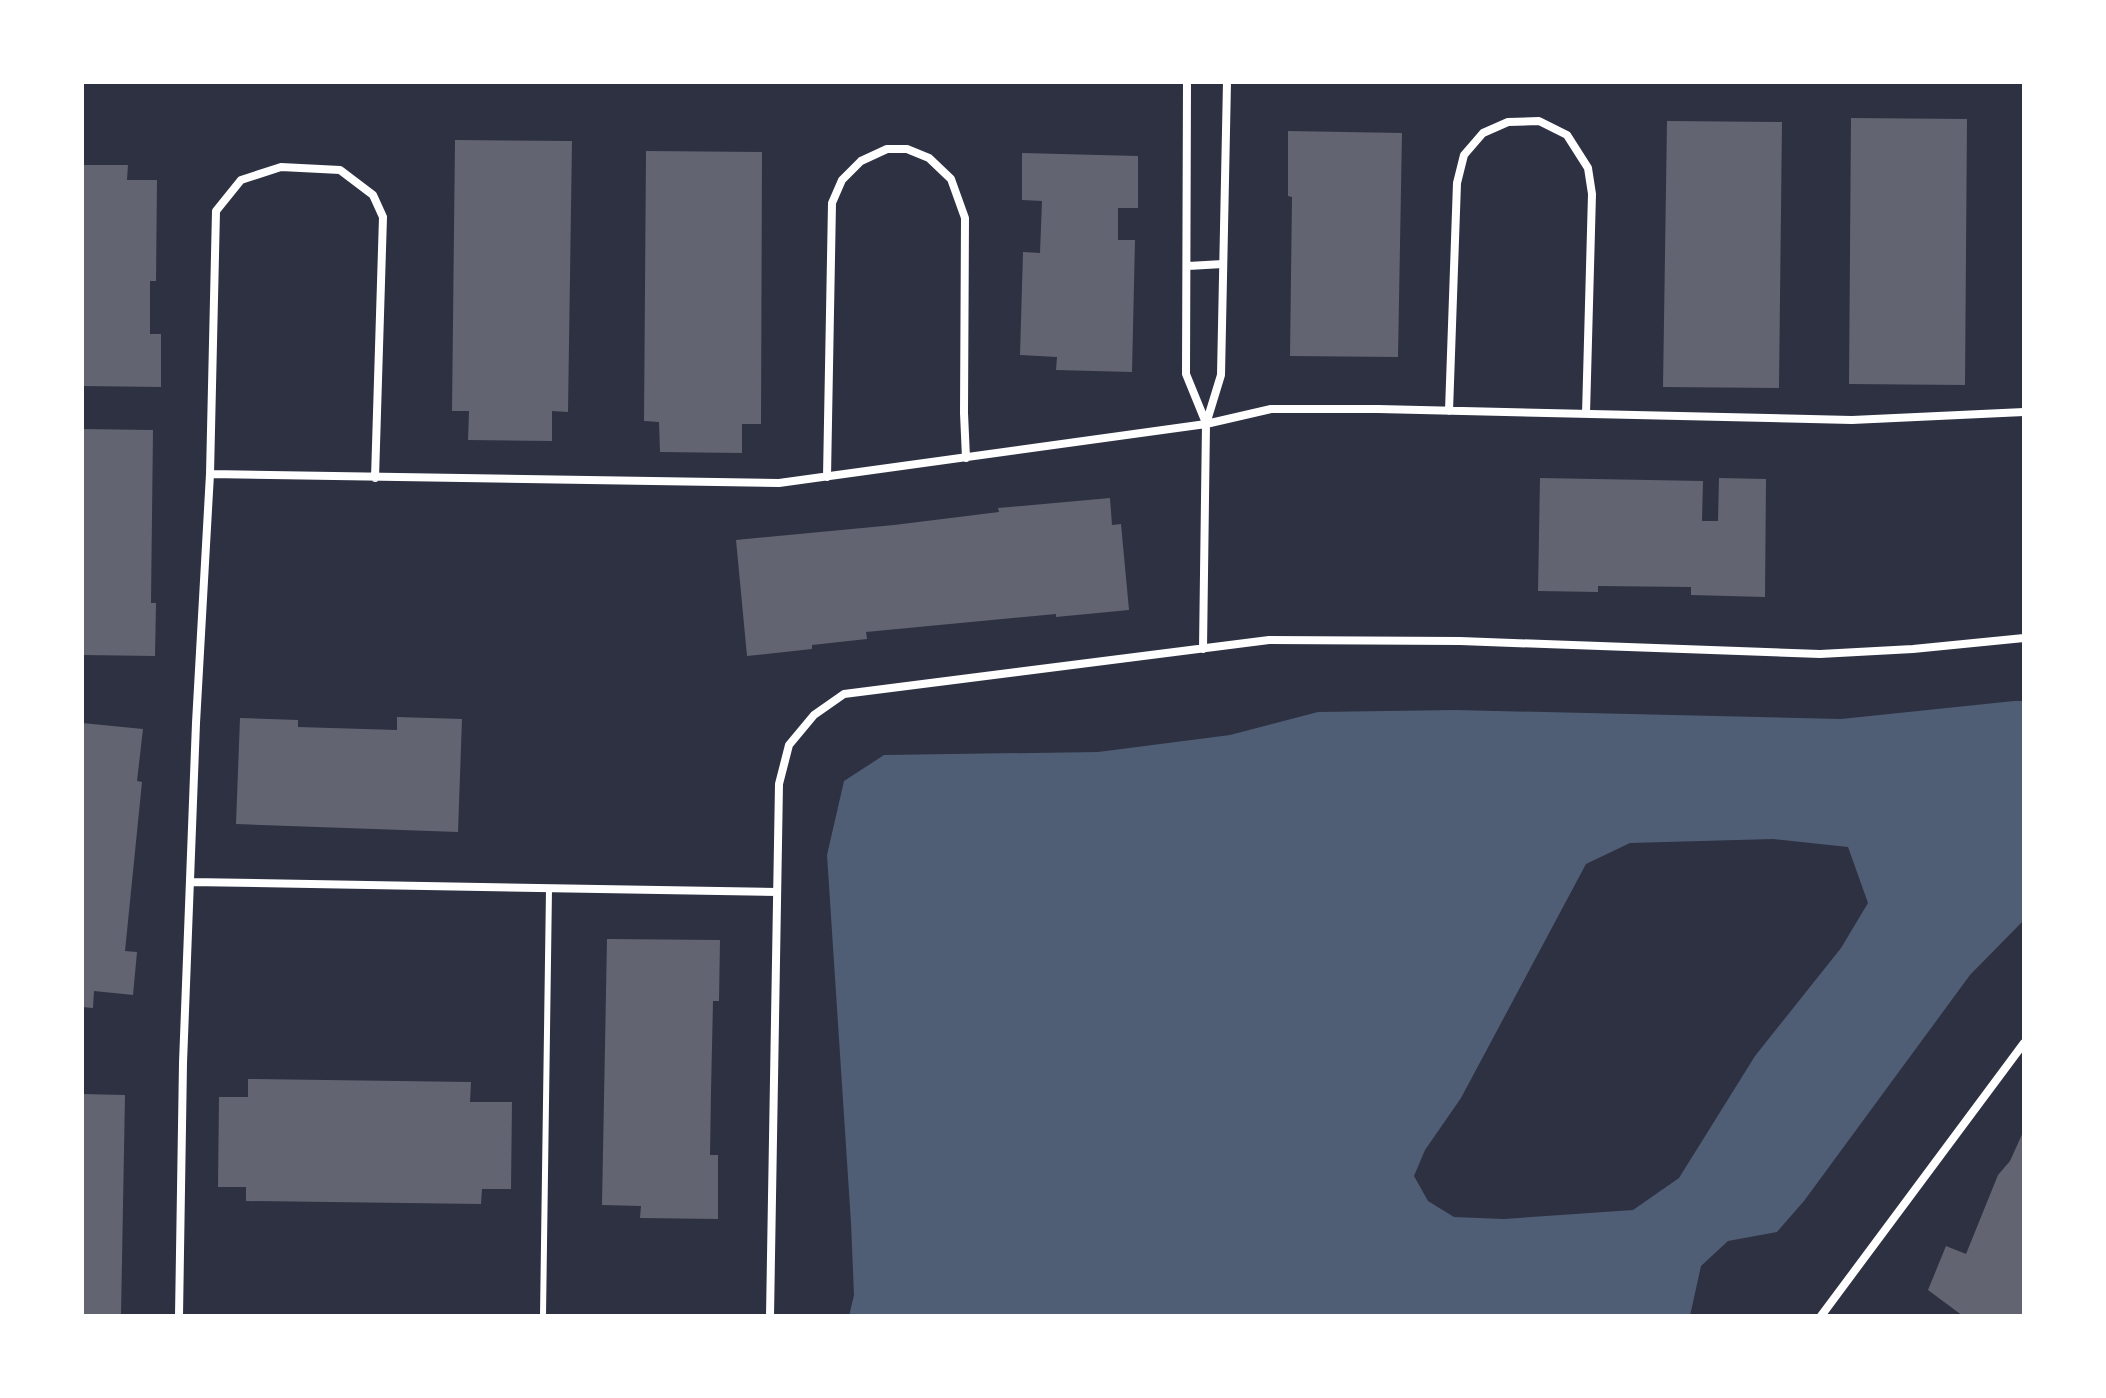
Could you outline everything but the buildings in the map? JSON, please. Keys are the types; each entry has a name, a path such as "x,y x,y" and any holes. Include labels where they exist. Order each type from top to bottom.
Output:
{"street":[{"path":"1187,82 1186,374 1206,424"},
{"path":"1203,649 1206,424 1221,375 1227,82"},
{"path":"1449,411 1457,183 1464,155 1483,133 1495,127 1508,122 1539,121 1567,135 1588,168 1592,194 1586,414"},
{"path":"827,477 832,203 842,180 861,161 887,149 907,149 929,158 951,179 965,218 966,458"},
{"path":"179,1316 190,882 210,474 216,211 241,180 281,167 340,170 373,195 383,217 375,478"},
{"path":"1188,266 1223,264"},
{"path":"210,474 779,483 1206,424 1271,409 1852,420 2024,412"},
{"path":"770,1316 779,784 789,745 814,715 844,694 1269,640 1460,641 1820,654 2024,638"},
{"path":"190,882 777,892"},
{"path":"1821,1316 2024,1043"}],"lane":[{"path":"543,1316 549,889"}],"water":[{"path":"2024,701 2024,920 1970,975 1804,1201 1777,1232 1728,1241 1701,1266 1690,1316 849,1316 854,1295 851,1223 827,855 844,781 884,755 1098,752 1230,735 1318,712 1455,710 1841,719","holes":["1773,839 1848,847 1868,903 1841,948 1755,1056 1679,1178 1633,1210 1504,1219 1454,1217 1428,1201 1414,1176 1425,1150 1461,1098 1586,864 1630,843"]}]}
